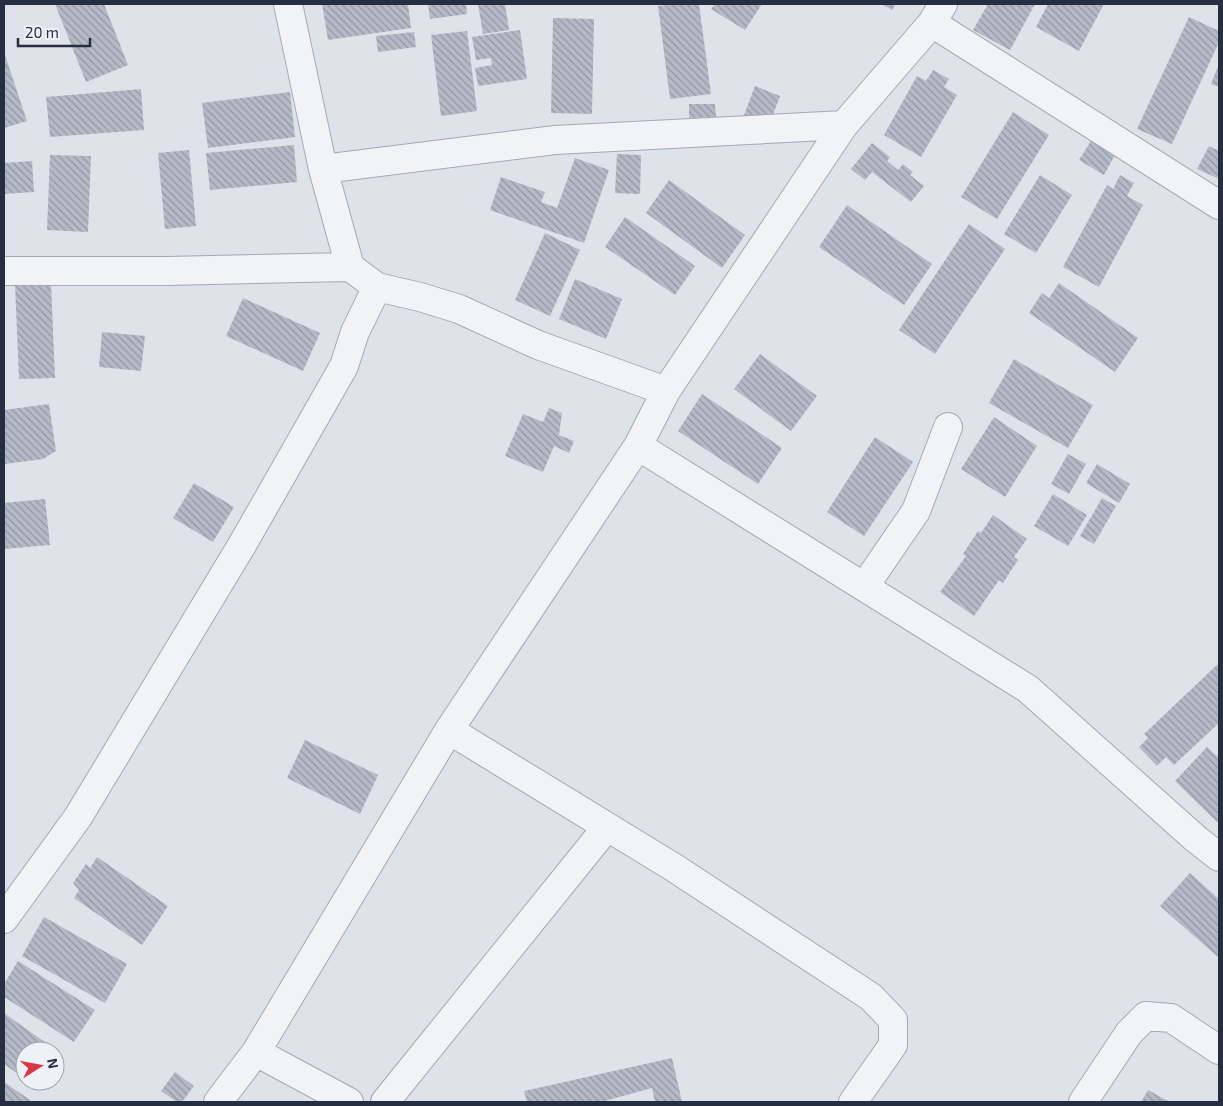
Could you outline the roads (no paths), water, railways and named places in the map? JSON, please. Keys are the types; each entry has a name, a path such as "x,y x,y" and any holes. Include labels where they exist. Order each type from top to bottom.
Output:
{"street":[{"path":"288,4 323,169 350,267"},
{"path":"218,1102 256,1052 448,730 638,446 666,391 844,125 937,13 1219,206"},
{"path":"323,169 555,140 844,125"},
{"path":"4,270 167,271 350,267 377,287 459,309 538,345 666,391"},
{"path":"4,920 78,817 242,545 344,366 355,332 377,287"},
{"path":"864,586 916,511 948,427"},
{"path":"638,446 1028,689 1196,839 1219,856"},
{"path":"448,730 673,867 871,997 893,1020 893,1045 853,1102"},
{"path":"385,1102 606,826"},
{"path":"1082,1102 1129,1033 1146,1016 1171,1018 1219,1050"},
{"path":"256,1052 349,1102"}]}
